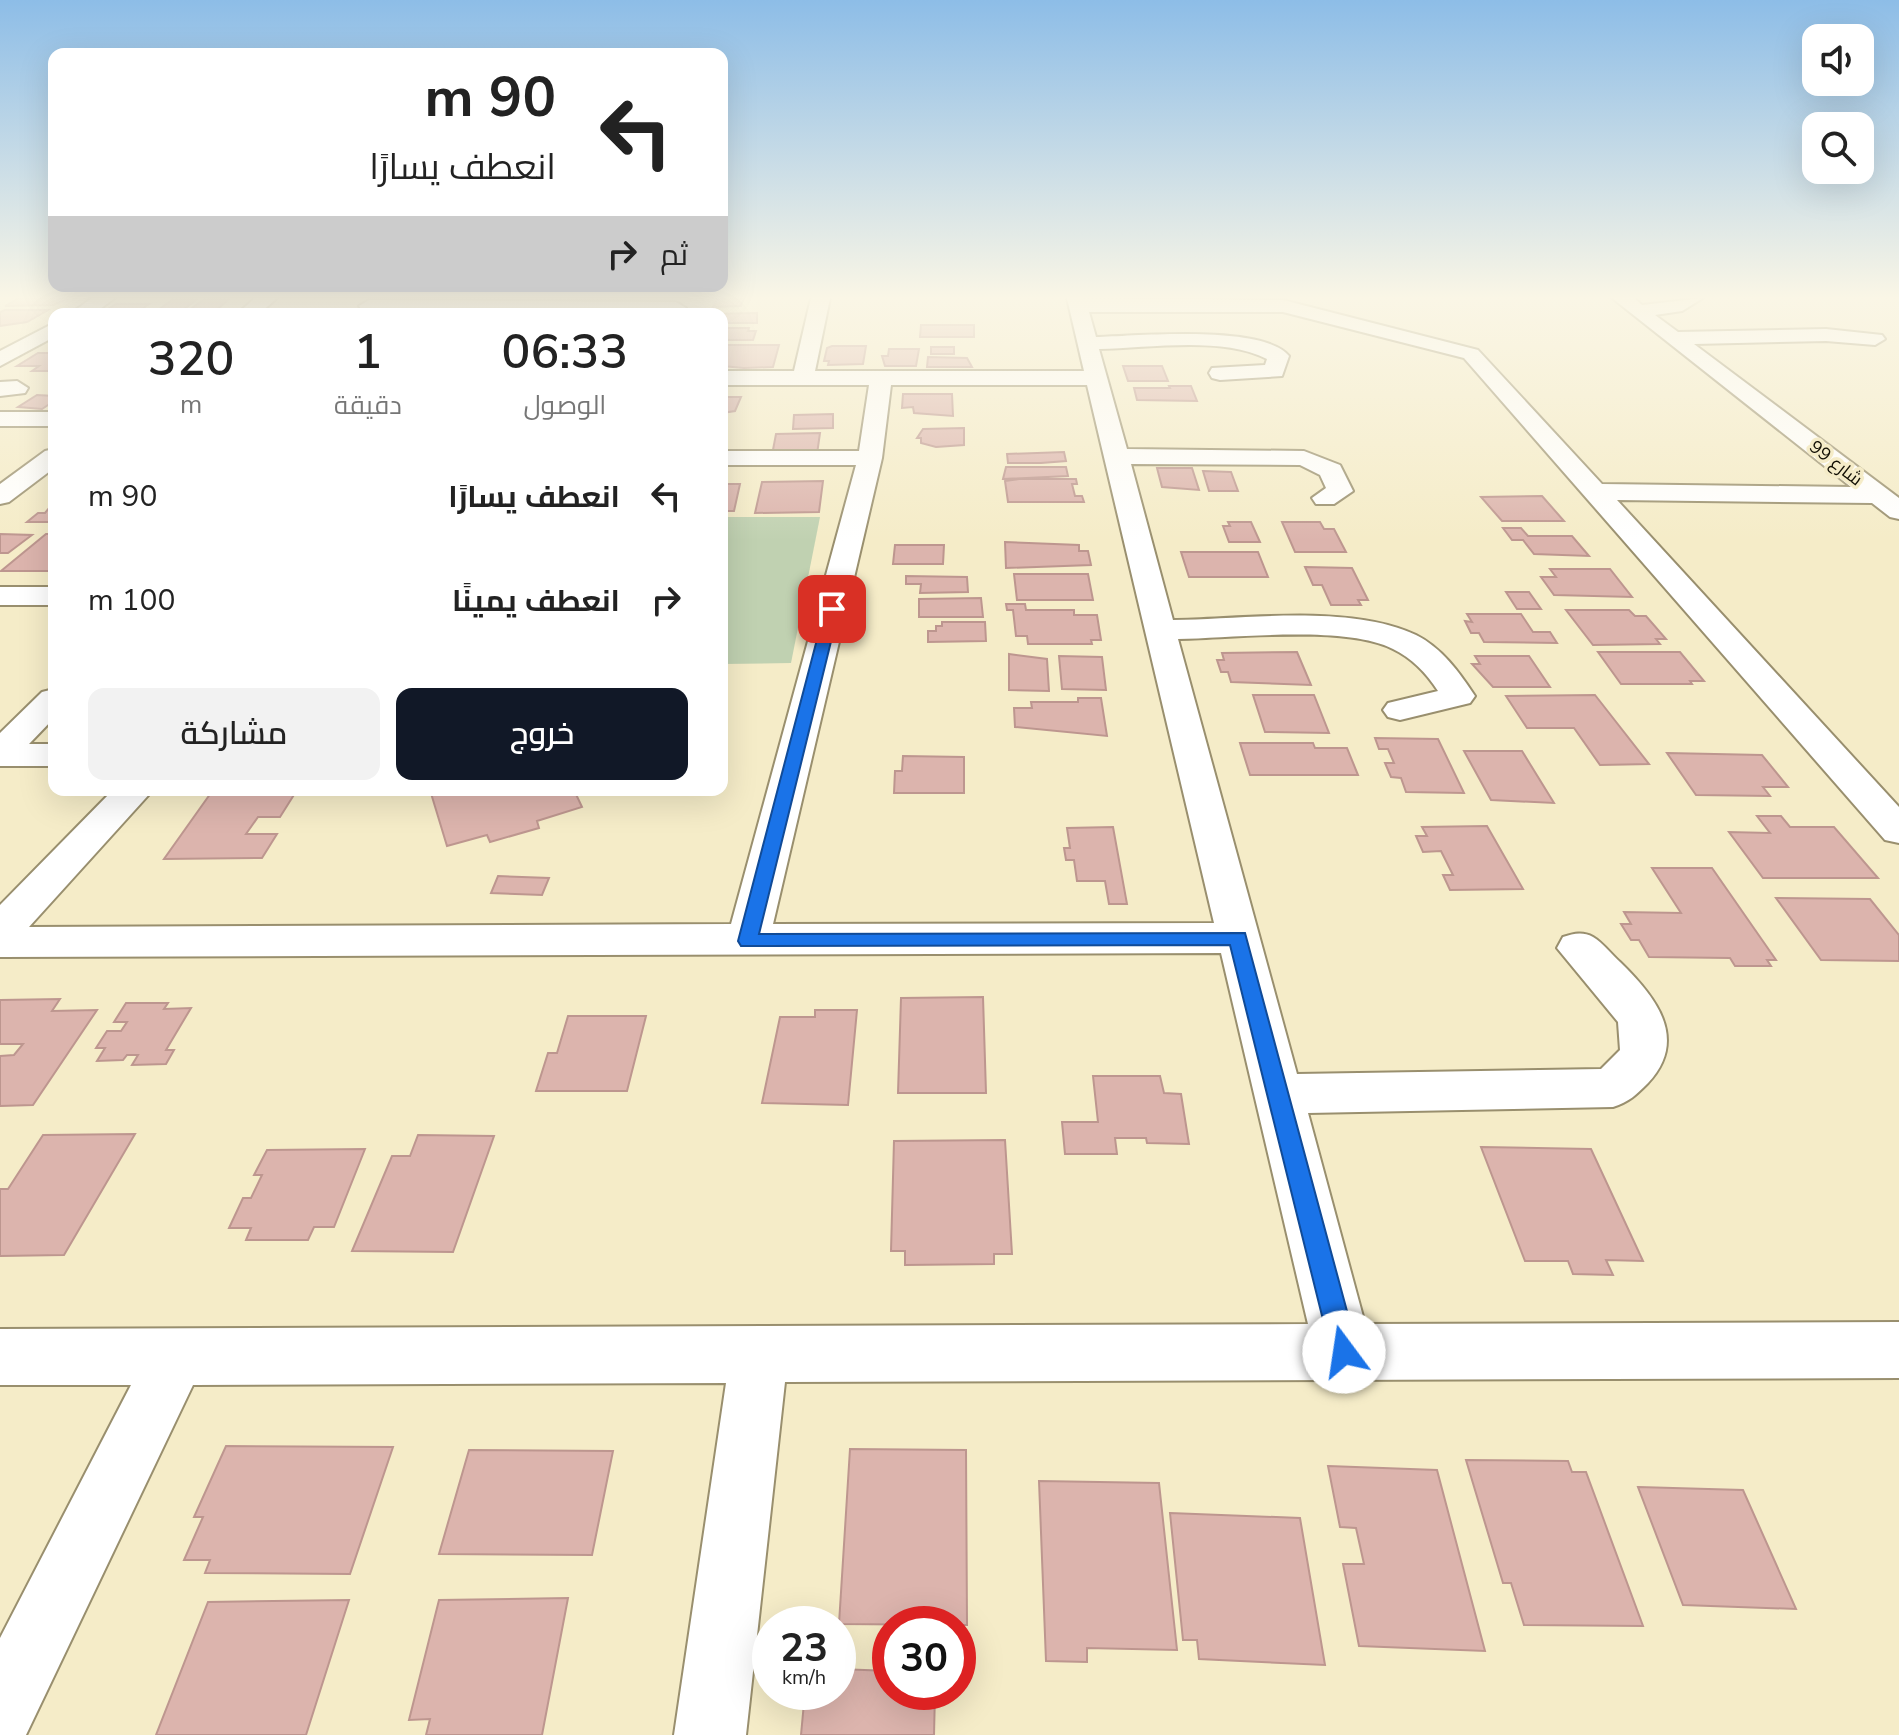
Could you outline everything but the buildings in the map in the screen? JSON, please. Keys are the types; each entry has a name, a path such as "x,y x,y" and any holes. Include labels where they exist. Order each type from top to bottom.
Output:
{"street":[{"path":"748,941 870,458 881,379"},
{"path":"1097,379 1344,1352"},
{"path":"1493,379 1899,831"},
{"name":"شارع 99","path":"1726,379 1899,511"},
{"path":"0,419 48,419"},
{"path":"1116,456 1304,458 1331,470 1340,491 1325,498"},
{"path":"728,458 870,458"},
{"path":"0,496 48,460"},
{"path":"1595,492 1877,495"},
{"path":"0,596 48,596"},
{"path":"1160,630 1363,630 1403,641 1440,667 1458,696 1400,710"},
{"path":"0,754 48,705"},
{"path":"0,754 48,755"},
{"path":"0,931 128,796"},
{"path":"0,942 1238,938"},
{"path":"1278,1094 1613,1088 1644,1056 1641,1019 1619,988 1578,948"},
{"path":"0,1357 1899,1350"},
{"path":"710,1735 759,1354"},
{"path":"0,1712 176,1357"}],"green space":[{"path":"728,517 820,517 791,663 728,664"}],"route":[{"path":"832,609 748,941 1238,938 1344,1352"}]}
